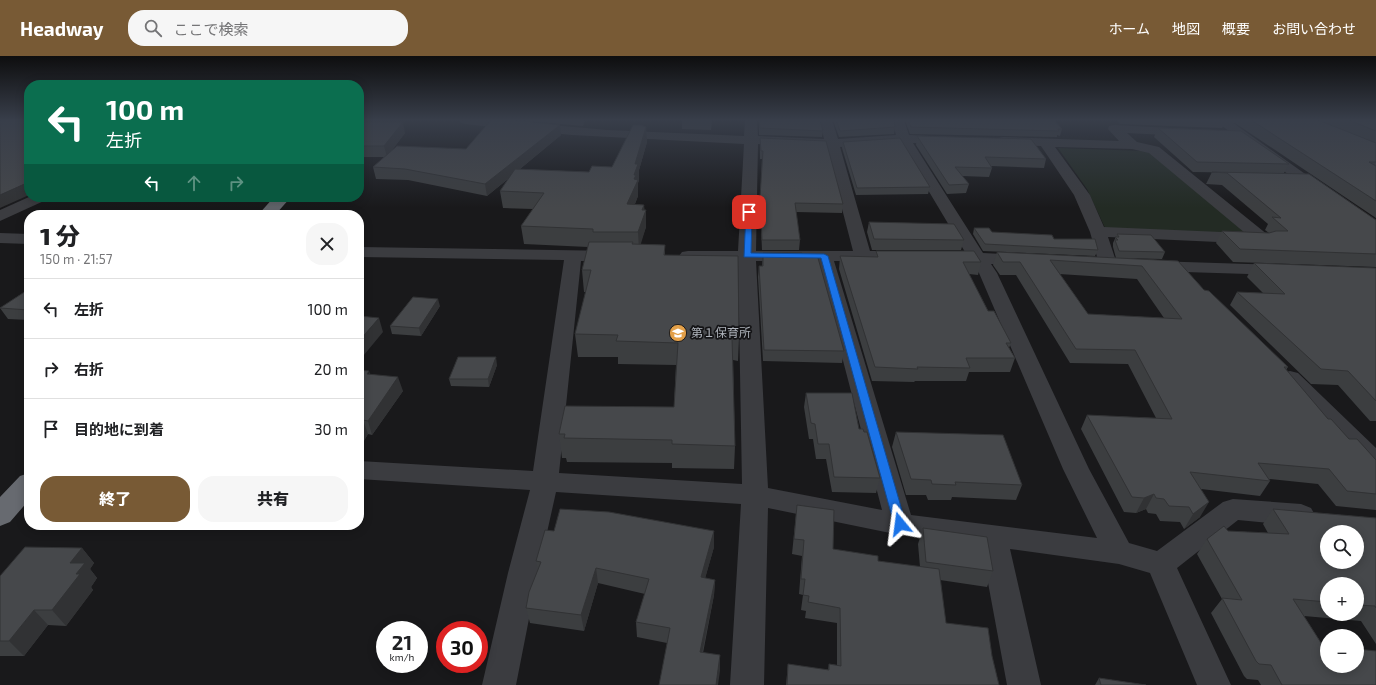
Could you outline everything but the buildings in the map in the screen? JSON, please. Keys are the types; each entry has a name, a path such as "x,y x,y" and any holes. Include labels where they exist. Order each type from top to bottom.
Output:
{"highway":[{"path":"271,210 278,202"},
{"path":"0,515 24,489"}],"street":[{"path":"747,685 755,495 747,255 751,149"},
{"path":"834,149 863,256"},
{"path":"910,149 968,244 988,273 1076,469 1119,552"},
{"path":"1050,149 1082,195 1098,232 1116,264 1296,271"},
{"path":"1098,232 1262,239 1154,150 1150,149"},
{"path":"1260,149 1330,197"},
{"path":"1187,177 1211,177"},
{"path":"1281,179 1304,180"},
{"path":"0,216 30,202"},
{"path":"0,238 24,239"},
{"path":"364,252 629,256"},
{"path":"499,685 516,603 545,482 573,256"},
{"path":"668,256 928,256 1039,260"},
{"path":"824,256 900,524"},
{"path":"1177,266 1200,289"},
{"path":"1274,362 1376,463"},
{"path":"364,470 755,495 900,524 1119,552 1161,564"},
{"path":"1161,564 1233,509 1328,517"},
{"path":"993,536 1024,685"},
{"path":"1161,564 1214,685"}],"shaded area":[{"path":"1059,149 1145,151 1151,153 1248,235 1106,230 1087,189"}],"place":[{"name":"第１保育所","path":"678,333"}],"route":[{"path":"749,212 747,255 824,256 900,524"}]}
